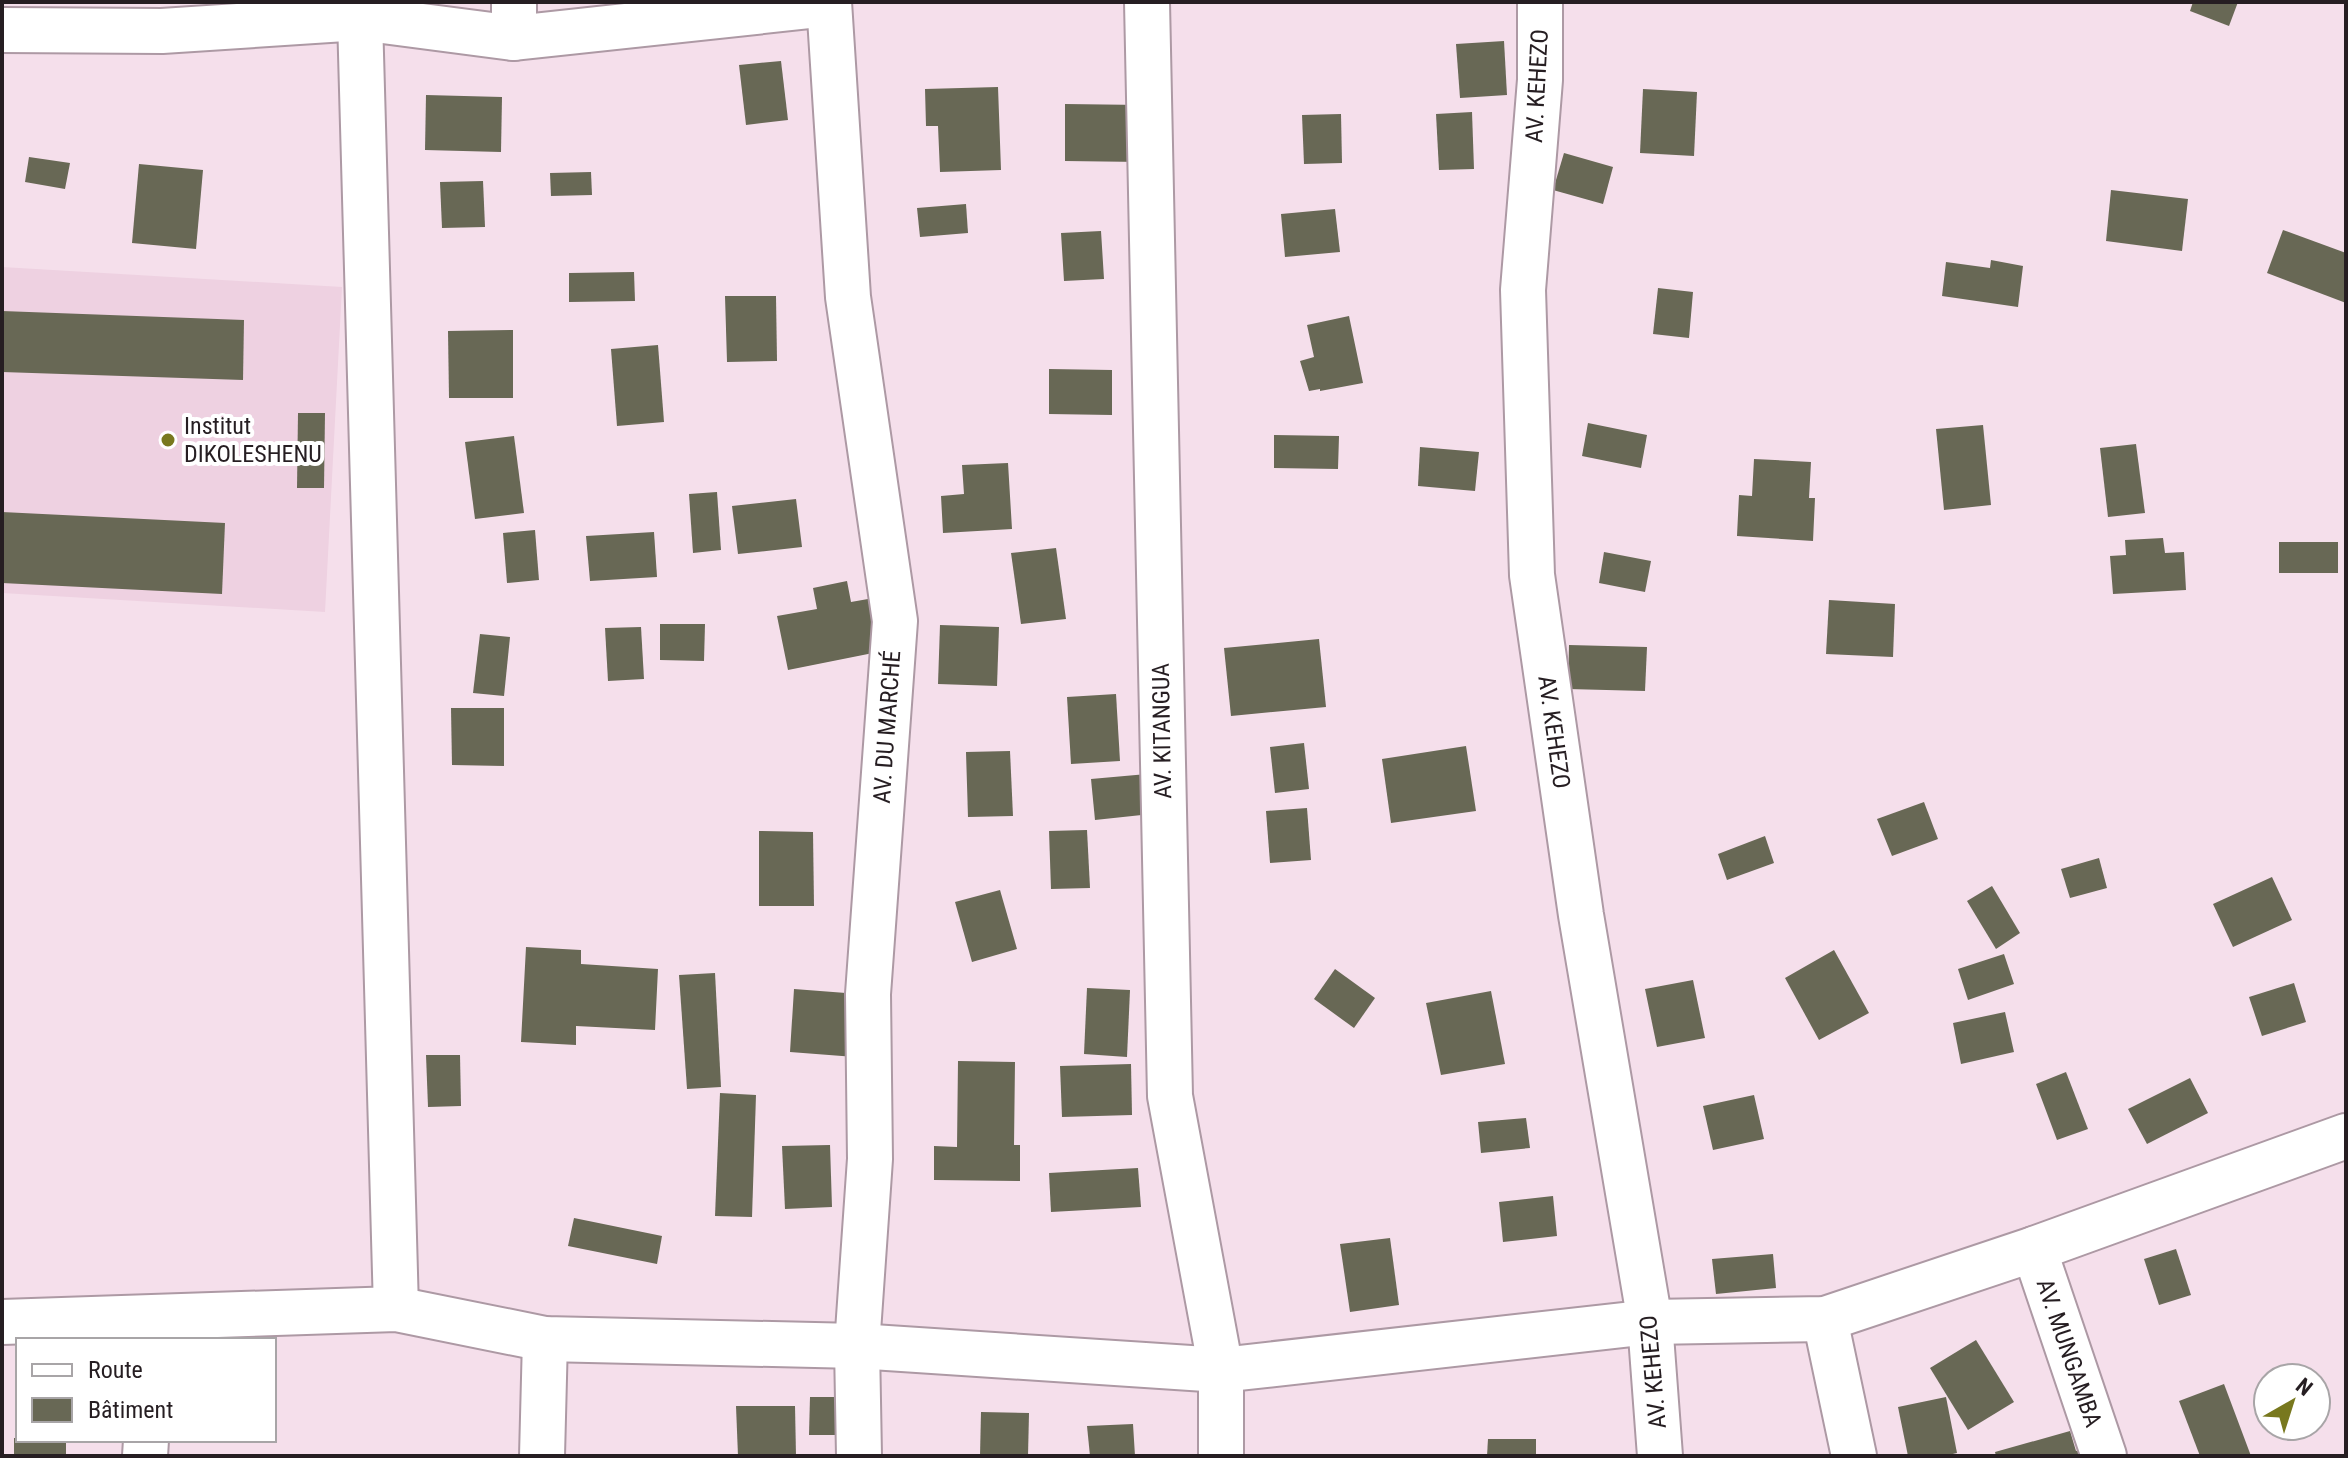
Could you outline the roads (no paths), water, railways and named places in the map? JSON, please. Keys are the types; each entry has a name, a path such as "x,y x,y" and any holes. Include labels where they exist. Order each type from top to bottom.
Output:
{"street":[{"name":"AV. KITANGUA","path":"1147,2 1170,1096 1221,1370 1221,1456"},
{"name":"AV. KEHEZO","path":"1540,2 1540,80 1523,290 1532,575 1581,915 1650,1322 1660,1456"},
{"path":"2,30 162,16 514,20 829,3"},
{"name":"AV. DU MARCHÉ","path":"829,3 848,297 895,621 868,994 870,1159 857,1346 859,1456"},
{"path":"360,18 396,1309"},
{"path":"2,1322 148,1328 396,1309 545,1339 857,1346 1221,1370 1650,1322 1825,1319 2034,1249 2346,1136"},
{"name":"AV. MUNGAMBA","path":"2034,1249 2104,1456"},
{"path":"1825,1319 1854,1456"},
{"path":"542,1456 545,1339"}],"place":[{"name":"Institut DIKOLESHENU","path":"168,440"}]}
